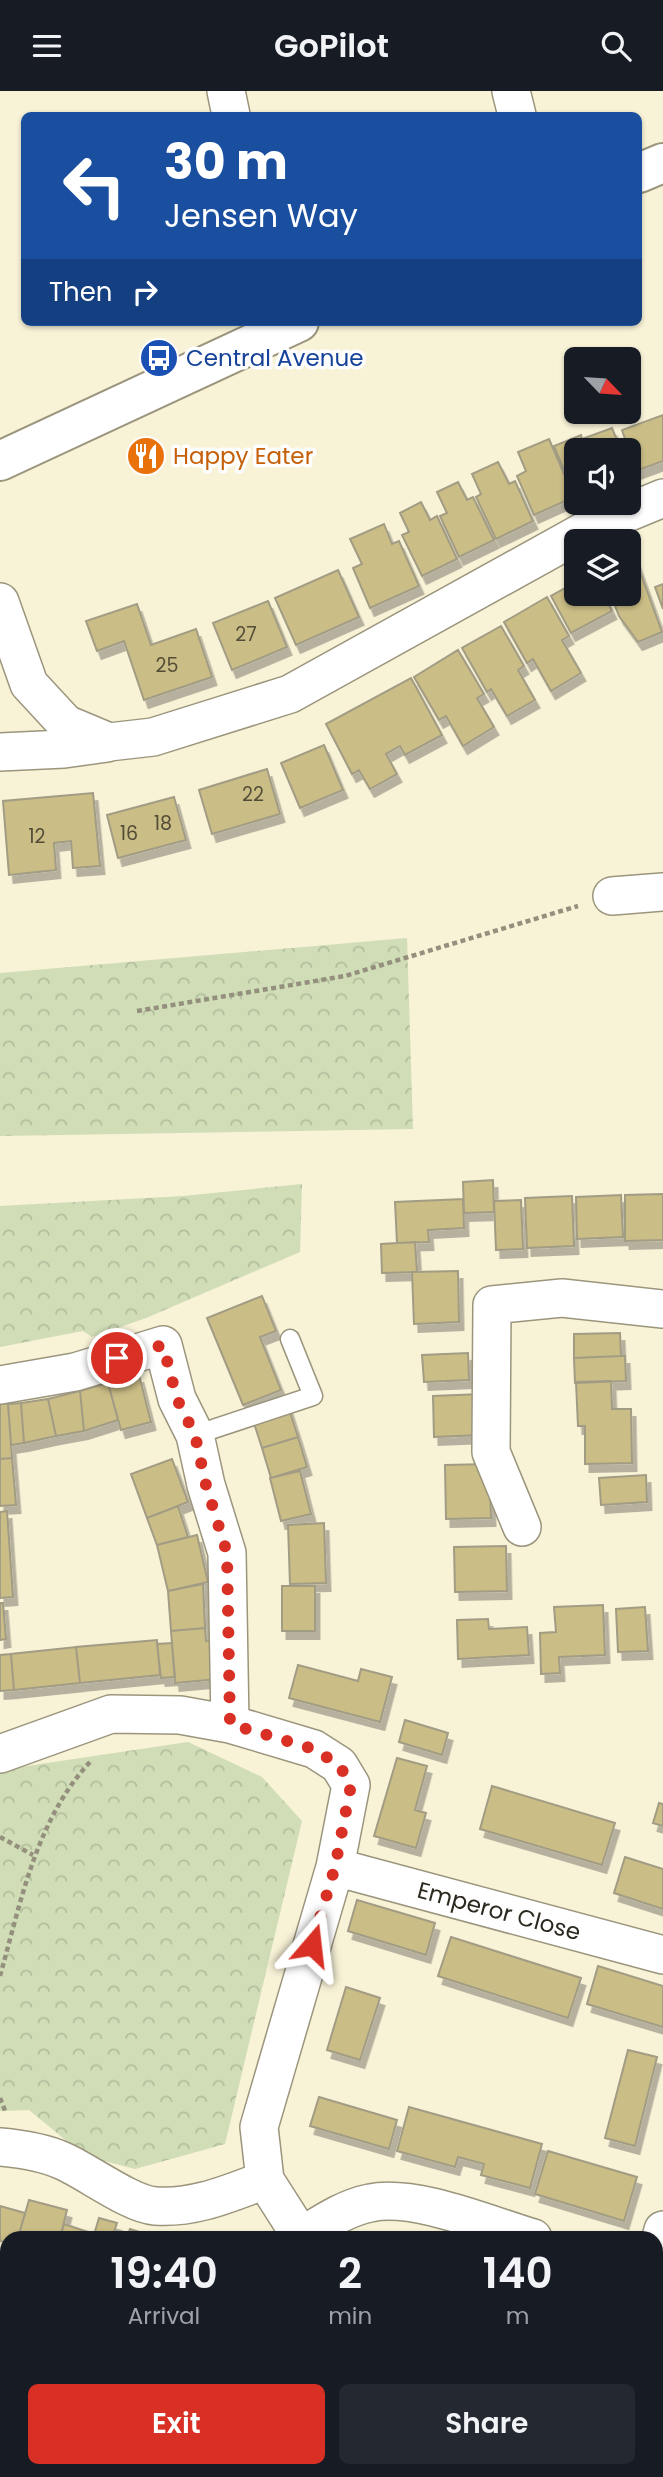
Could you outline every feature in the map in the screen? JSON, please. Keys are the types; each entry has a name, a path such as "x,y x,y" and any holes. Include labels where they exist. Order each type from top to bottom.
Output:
{"main road":[{"path":"642,172 663,163"},
{"path":"0,461 282,326"}],"street":[{"path":"226,91 230,112"},
{"path":"512,91 516,112"},
{"path":"0,752 64,748 153,737 290,694 577,535 663,498"},
{"path":"0,602 29,684 66,724 109,742"},
{"path":"612,896 663,892"},
{"path":"522,1527 491,1452 492,1305 562,1298 663,1309"},
{"path":"0,1385 75,1372 163,1345 177,1399 195,1435 206,1485 227,1553 230,1724"},
{"path":"0,1753 111,1714 180,1715 230,1724 314,1749 339,1765 351,1785 335,1867 259,2127 265,2180 298,2231"},
{"name":"Emperor Close","path":"335,1867 663,1955"},
{"path":"0,2147 28,2149 62,2161 153,2207 202,2203 265,2180"},
{"path":"311,2231 338,2214 371,2202 414,2202 510,2231"}],"lane":[{"path":"195,1435 313,1396 289,1339"}],"path":[{"path":"137,1011 345,976 612,896"},
{"path":"0,1976 33,1855 72,1781 136,1714"},
{"path":"0,1837 33,1855"}],"green space":[{"path":"407,938 413,1129 0,1136 0,973"},
{"path":"302,1184 300,1252 146,1318 92,1337 83,1331 0,1347 0,1206 183,1196"},
{"path":"188,1742 262,1777 302,1821 225,2144 135,2169 85,2156 29,2110 0,2111 0,1770"}],"building":[{"path":"663,415 663,461 641,469 641,438 625,438 622,430"},
{"path":"612,428 616,438 585,438"},
{"path":"549,439 564,474 564,502 534,515 517,476 526,471 518,452"},
{"path":"564,442 564,470 554,446"},
{"path":"498,462 509,484 515,481 533,521 496,539 476,497 481,494 472,474"},
{"path":"458,482 467,500 473,497 494,540 459,557 440,516 447,513 437,492"},
{"path":"421,502 430,520 437,516 457,559 422,576 402,535 409,532 400,513"},
{"path":"384,524 392,544 399,541 419,586 370,608 353,568 362,564 350,539"},
{"path":"338,570 359,617 296,645 275,598"},
{"path":"641,574 662,632 638,642 615,606 641,606"},
{"path":"663,584 663,609 655,587"},
{"path":"564,589 564,606 610,606 612,611 571,633 551,596"},
{"path":"547,597 569,636 562,640 581,673 551,691 533,659 527,663 504,622"},
{"path":"268,601 287,647 232,670 213,623"},
{"path":"137,604 151,645 196,629 212,677 144,700 124,641 97,651 86,621"},
{"path":"501,626 524,666 518,670 535,700 507,716 491,689 487,692 462,648"},
{"path":"458,650 484,694 477,698 494,727 463,746 446,716 439,720 414,677"},
{"path":"411,678 442,735 405,755 400,746 386,754 397,774 370,789 359,770 352,774 326,724"},
{"path":"324,745 343,790 300,808 281,763"},
{"path":"267,769 280,814 212,834 199,790"},
{"path":"93,793 100,866 73,868 71,841 54,843 56,870 9,875 3,801"},
{"path":"174,797 186,840 118,858 107,815"},
{"path":"493,1180 494,1212 464,1213 463,1182"},
{"path":"663,1194 663,1240 625,1241 625,1195"},
{"path":"621,1195 623,1237 577,1239 576,1197"},
{"path":"572,1196 574,1246 527,1248 525,1198"},
{"path":"463,1199 464,1228 428,1230 429,1242 397,1243 395,1202"},
{"path":"521,1200 523,1249 496,1250 494,1201"},
{"path":"415,1242 417,1272 382,1273 381,1244"},
{"path":"458,1271 459,1322 414,1324 412,1272"},
{"path":"262,1296 276,1331 260,1337 281,1390 243,1405 207,1318"},
{"path":"620,1333 621,1356 574,1358 574,1334"},
{"path":"468,1353 469,1380 424,1382 422,1355"},
{"path":"625,1356 626,1381 575,1383 574,1358"},
{"path":"139,1375 151,1422 121,1430 108,1383"},
{"path":"611,1381 612,1409 631,1409 632,1463 585,1464 585,1426 578,1426 576,1382"},
{"path":"108,1383 118,1420 84,1431 80,1391"},
{"path":"80,1391 84,1431 56,1436 48,1399"},
{"path":"481,1394 482,1435 434,1437 433,1396"},
{"path":"48,1399 56,1436 24,1443 21,1403"},
{"path":"8,1403 12,1458 0,1459 0,1404"},
{"path":"21,1403 24,1443 11,1445 8,1404"},
{"path":"288,1406 298,1437 262,1448 252,1417"},
{"path":"298,1437 307,1467 271,1478 262,1448"},
{"path":"12,1458 16,1505 0,1506 0,1459"},
{"path":"172,1459 188,1502 147,1518 131,1474"},
{"path":"489,1464 491,1518 446,1519 445,1465"},
{"path":"300,1471 311,1514 281,1521 270,1478"},
{"path":"646,1475 647,1502 601,1505 599,1478"},
{"path":"178,1506 188,1537 157,1545 147,1518"},
{"path":"7,1511 13,1597 0,1598 0,1512"},
{"path":"324,1523 326,1583 290,1584 288,1525"},
{"path":"197,1535 208,1582 168,1591 157,1545"},
{"path":"506,1546 507,1591 455,1592 454,1547"},
{"path":"203,1584 205,1628 171,1631 168,1591"},
{"path":"282,1586 315,1586 315,1631 282,1631"},
{"path":"0,1603 3,1603 6,1639 0,1640"},
{"path":"603,1605 605,1655 559,1657 560,1673 541,1674 540,1633 556,1632 554,1607"},
{"path":"645,1607 648,1651 618,1652 616,1609"},
{"path":"488,1619 489,1629 527,1627 529,1655 458,1659 457,1620"},
{"path":"205,1628 206,1641 214,1640 218,1679 175,1683 171,1631"},
{"path":"157,1640 160,1675 80,1683 76,1647"},
{"path":"172,1643 175,1677 161,1678 157,1644"},
{"path":"76,1647 80,1683 14,1690 11,1654"},
{"path":"11,1654 14,1690 0,1691 0,1655"},
{"path":"298,1665 358,1681 361,1669 392,1677 380,1722 289,1698"},
{"path":"405,1720 448,1733 442,1755 399,1742"},
{"path":"397,1758 427,1766 415,1810 426,1813 416,1848 374,1836"},
{"path":"492,1786 615,1823 602,1865 480,1829"},
{"path":"659,1803 663,1804 663,1826 653,1823"},
{"path":"625,1857 663,1869 663,1909 614,1893"},
{"path":"357,1900 435,1923 426,1955 348,1931"},
{"path":"451,1937 581,1978 568,2018 438,1976"},
{"path":"598,1966 663,1986 663,2027 587,2004"},
{"path":"346,1987 380,1998 360,2060 327,2050"},
{"path":"628,2050 657,2057 635,2146 605,2138"},
{"path":"319,2097 397,2120 389,2149 310,2126"},
{"path":"409,2107 542,2144 530,2188 481,2175 484,2164 458,2157 455,2167 397,2151"},
{"path":"548,2151 637,2177 624,2221 535,2194"},
{"path":"29,2200 67,2210 62,2231 20,2231"},
{"path":"0,2206 25,2213 20,2231 0,2231"},
{"path":"99,2218 117,2223 114,2231 95,2231"},
{"path":"64,2224 85,2231 62,2231"}],"place":[{"name":"Central Avenue","path":"159,358"},
{"name":"Happy Eater","path":"146,456"}],"route":[{"path":"117,1358 163,1345 177,1399 195,1435 206,1485 227,1553 230,1724 314,1749 339,1765 351,1785 335,1867 312,1945"}]}
